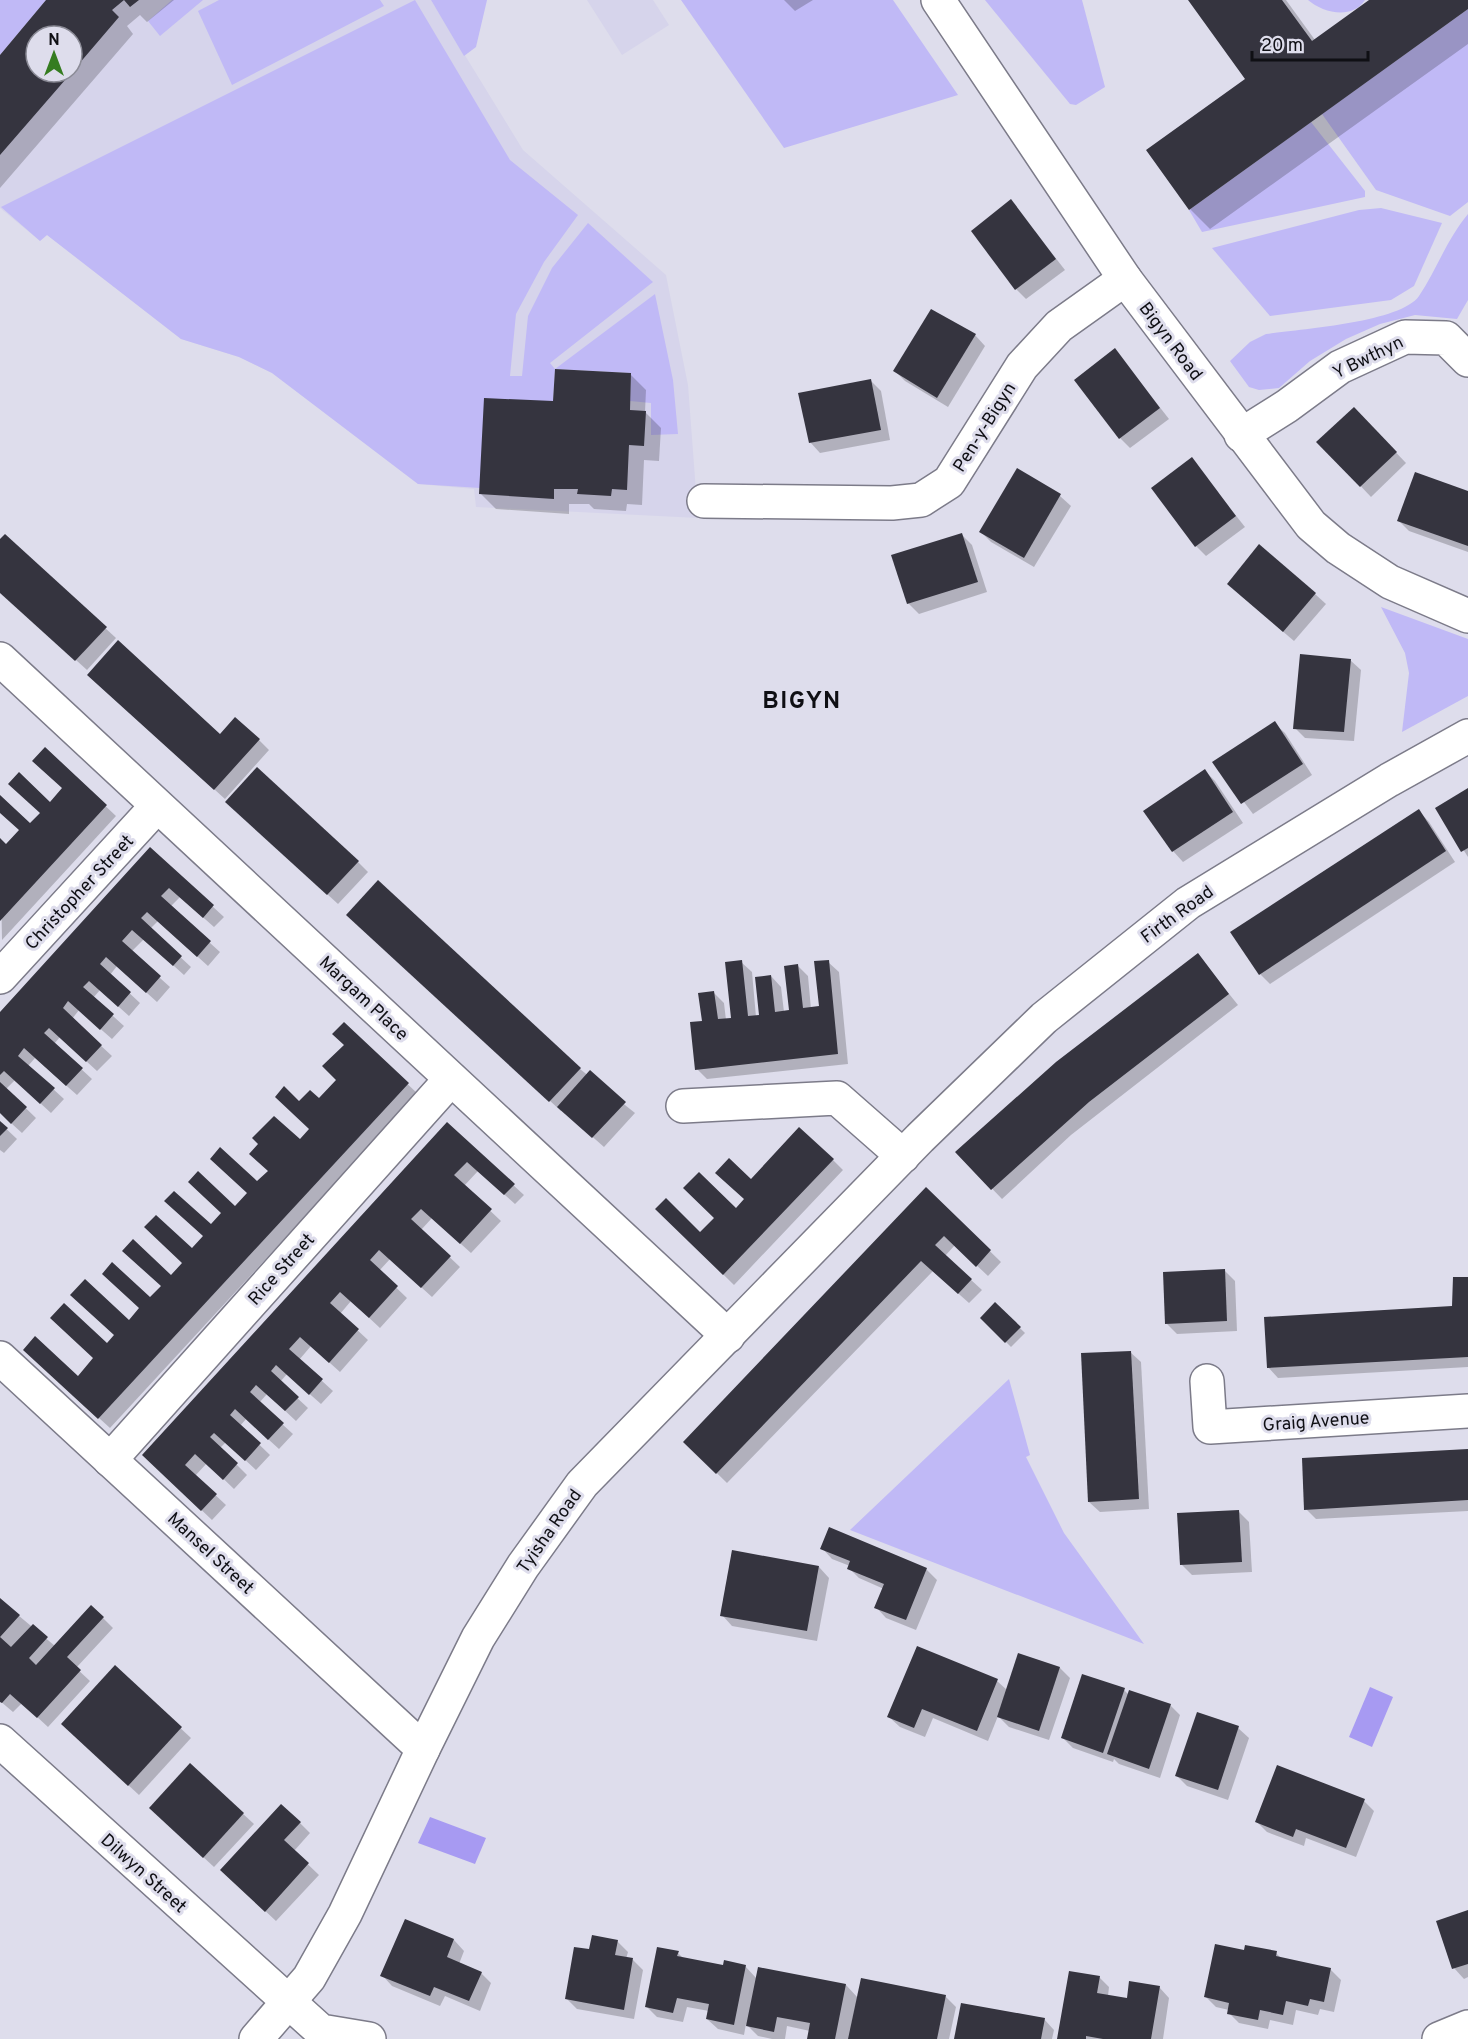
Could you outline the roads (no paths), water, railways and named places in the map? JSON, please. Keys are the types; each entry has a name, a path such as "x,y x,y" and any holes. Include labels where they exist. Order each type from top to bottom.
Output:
{"street":[{"name":"Bigyn Road","path":"938,0 1125,279 1311,525 1338,548 1390,582 1468,616"},
{"name":"Pen-y-Bigyn","path":"704,501 892,503 921,500 949,482 1022,366 1059,326 1125,279"},
{"name":"Y Bwthyn","path":"1241,435 1287,406 1340,367 1405,337 1446,338 1468,360"},
{"name":"Margam Place","path":"0,659 728,1336"},
{"name":"Firth Road","path":"911,1147 1044,1018 1188,903 1389,780 1468,736"},
{"name":"Christopher Street","path":"2,971 157,806"},
{"name":"Rice Street","path":"110,1460 451,1079"},
{"path":"682,1106 837,1098 911,1147"},
{"name":"Tyisha Road","path":"256,2039 309,1978 345,1914 478,1638 524,1566 582,1484 911,1147"},
{"name":"Mansel Street","path":"0,1358 423,1749"},
{"name":"Graig Avenue","path":"1207,1381 1210,1427 1468,1411"},
{"name":"Dilwyn Street","path":"0,1741 288,2004 321,2031 369,2039"},
{"path":"1439,2039 1468,2027"}],"district":[{"name":"BIGYN","path":"802,700"}]}
